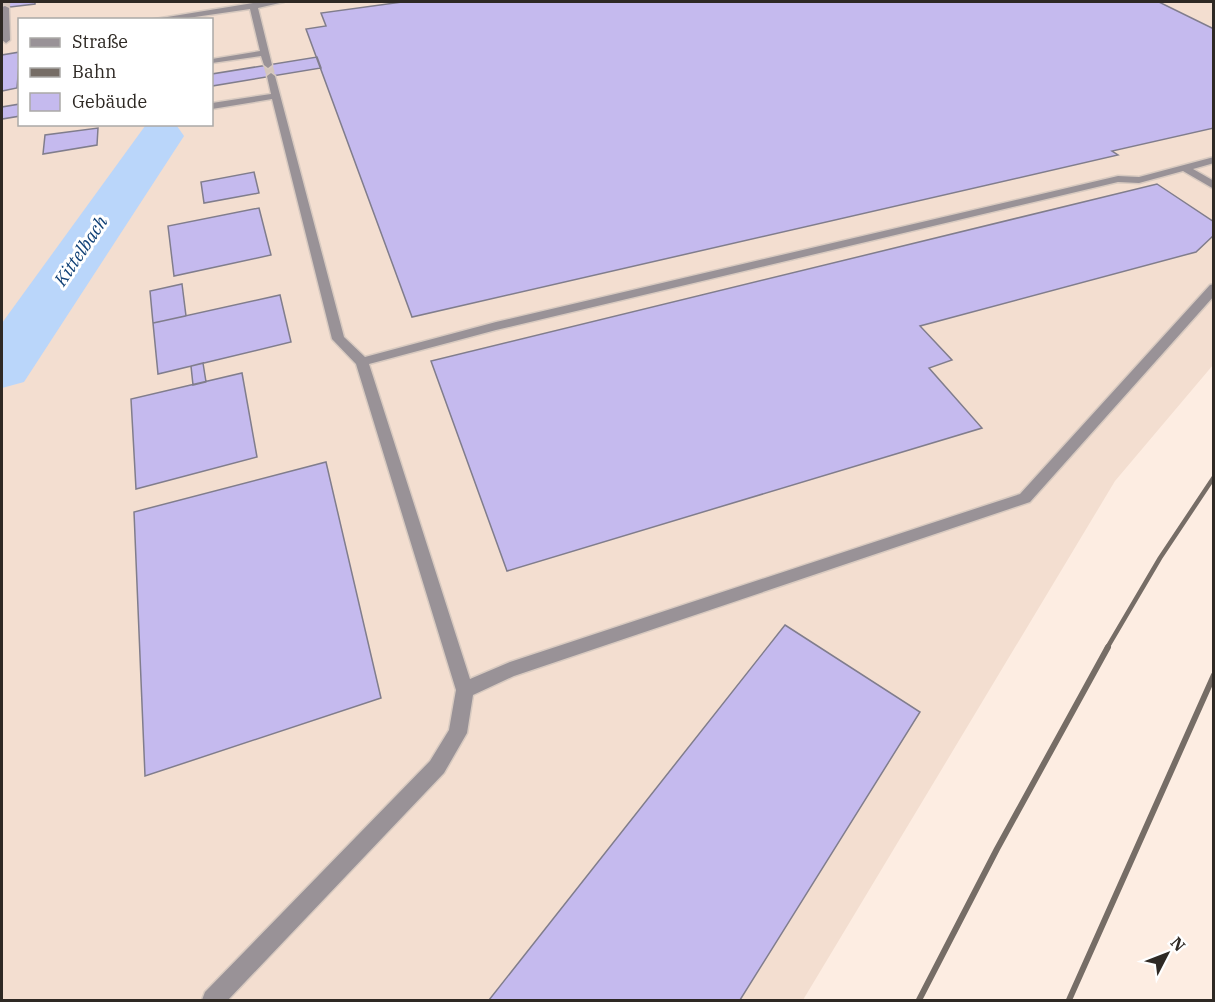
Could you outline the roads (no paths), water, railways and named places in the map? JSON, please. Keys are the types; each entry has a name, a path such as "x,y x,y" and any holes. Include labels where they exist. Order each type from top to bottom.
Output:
{"lane":[{"path":"166,18 280,2"},
{"path":"213,1000 437,767 458,733 465,690 362,362 338,339 253,5"},
{"path":"5,8 7,40"},
{"path":"213,61 265,53"},
{"path":"213,106 276,96"},
{"path":"362,362 496,326 1118,179 1139,180 1214,160"},
{"path":"1185,168 1214,186"},
{"path":"465,690 510,670 1025,498 1214,288"}],"waterway":[{"name":"Kittelbach","path":"2,367 161,136"}],"tunnel":[{"path":"5,8 6,2"},
{"path":"268,65 271,76"}],"railway":[{"path":"1107,648 1160,558 1214,477"},
{"path":"919,1000 997,849 1108,647"},
{"path":"1069,1000 1214,675"}]}
